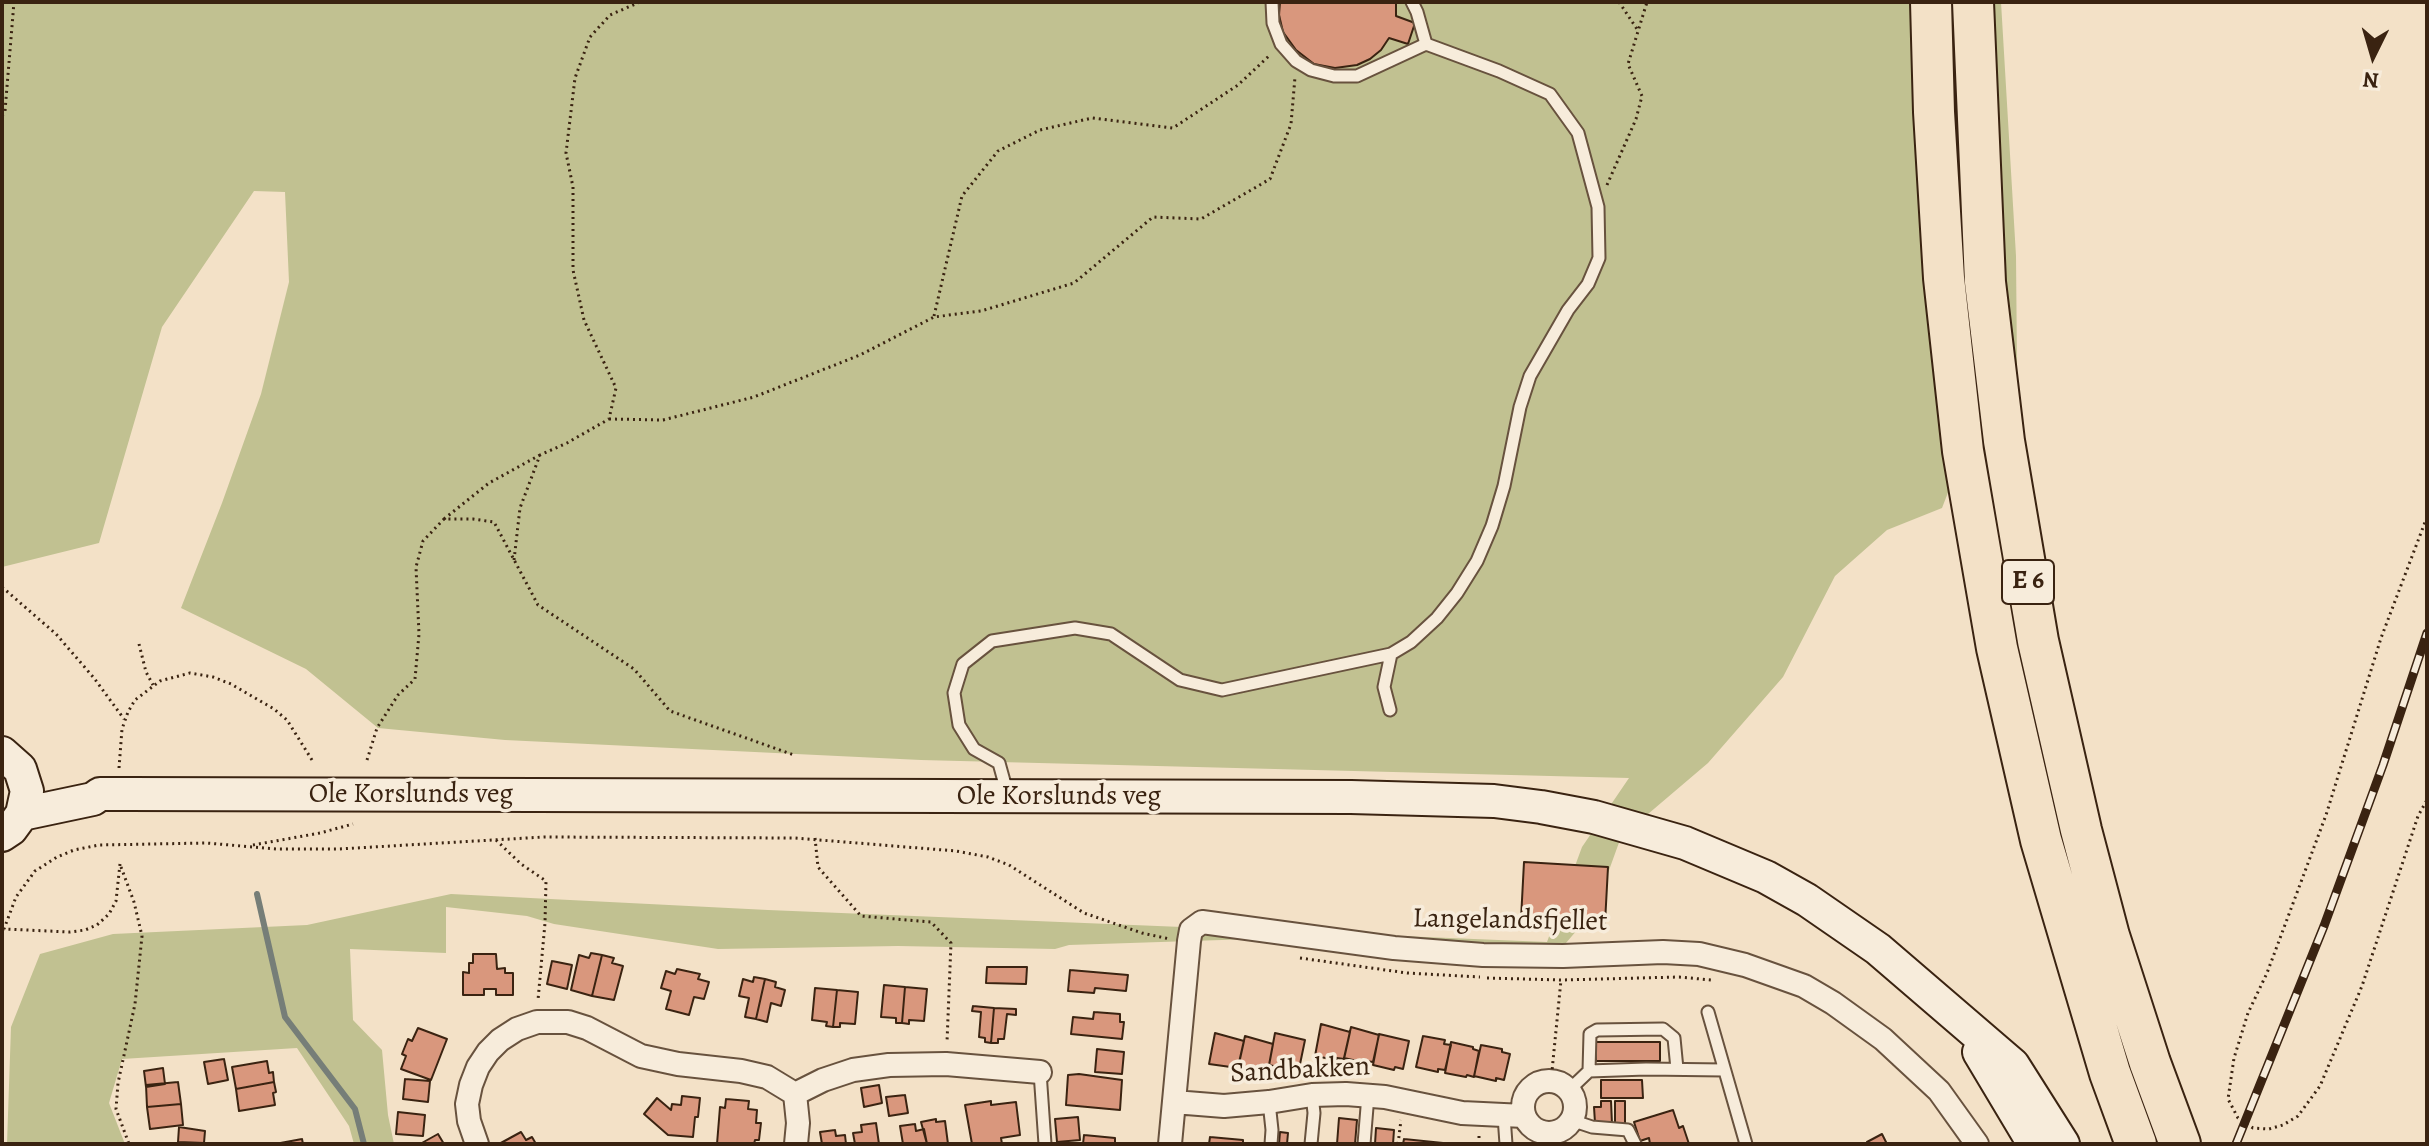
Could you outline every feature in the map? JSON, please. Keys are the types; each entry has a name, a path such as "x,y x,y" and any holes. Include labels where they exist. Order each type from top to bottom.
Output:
{"highway":[{"name":"E 6","path":"1931,2 1944,278 1963,451 1997,648 2041,840 2110,1073 2136,1144"},
{"name":"E 6","path":"1973,2 1985,282 2004,441 2038,641 2081,830 2109,936 2180,1144"}],"street":[{"name":"Ole Korslunds veg","path":"7,756 60,784 92,789 110,783 1008,797 1351,797 1479,800 1594,817 1685,843 1766,877 1807,900 1878,949 2013,1065 2063,1144"},
{"path":"7,756 27,791 8,831"},
{"name":"Ole Korslunds veg","path":"8,831 60,804 93,799 110,783"},
{"name":"Langelandsfjellet","path":"1189,941 1191,930 1202,922 1394,948 1483,955 1663,952 1699,954 1745,965 1804,986 1883,1039 1939,1091 1977,1144"},
{"path":"1170,1144 1189,941"},
{"name":"Ole Korslunds veg","path":"1958,1019 2034,1144"},
{"path":"477,1144 467,1104 478,1067 500,1040 517,1029 537,1022 568,1022 587,1028 641,1056 767,1077 795,1094"},
{"path":"795,1094 853,1070 889,1065 946,1064 1040,1072"},
{"path":"1535,1085 1560,1086 1575,1105 1571,1120 1559,1131 1544,1138 1514,1116 1528,1091 1535,1085"},
{"path":"795,1094 798,1123 796,1144"},
{"name":"Sandbakken","path":"1174,1102 1224,1106 1312,1095 1368,1095 1462,1113 1514,1116"}],"lane":[{"path":"1008,797 999,763 974,749 959,725 954,693 963,664 992,641 1075,628 1111,634 1180,680 1222,690 1391,654 1411,642 1437,618 1477,561 1504,486 1520,407 1530,376 1568,310 1588,284 1599,258 1598,207 1578,133 1550,94 1426,44 1357,76 1334,76 1311,70 1296,61 1281,44 1273,23 1272,2"},
{"path":"1412,2 1426,44"},
{"path":"1390,710 1384,687 1391,654"},
{"path":"1708,1012 1746,1144"},
{"path":"1589,1071 1590,1034 1597,1030 1663,1029 1674,1038 1677,1069"},
{"path":"1560,1086 1589,1071 1724,1070"},
{"path":"1040,1072 1045,1144"},
{"path":"1311,1144 1312,1095"},
{"path":"1364,1144 1368,1095"},
{"path":"1269,1102 1271,1144"},
{"path":"1506,1144 1514,1116"},
{"path":"1571,1120 1592,1127 1628,1130 1635,1144"}],"path":[{"path":"2,116 5,111 14,2"},
{"path":"609,419 616,388 584,320 573,270 573,187 566,153 575,78 590,37 610,15 640,2"},
{"path":"1619,2 1638,30"},
{"path":"1598,207 1636,119 1642,96 1628,64 1647,2"},
{"path":"934,317 962,196 998,151 1040,130 1092,118 1173,128 1238,85 1281,44"},
{"path":"367,760 377,728 398,695 415,679 419,634 416,567 423,541 444,519 489,483 609,419 663,420 754,397 860,355 934,317 981,311 1074,283 1153,217 1201,219 1270,179 1291,124 1296,61"},
{"path":"514,560 520,508 540,455"},
{"path":"2427,517 2381,638 2326,815 2267,973 2248,1013 2234,1058 2228,1099 2238,1118 2253,1128 2269,1129 2298,1116 2320,1086 2362,986 2418,816 2427,800"},
{"path":"444,519 494,522 538,605 634,669 670,711 794,755"},
{"path":"2,587 56,634 94,678 124,720"},
{"path":"139,644 146,672 153,685"},
{"path":"110,783 124,720 135,700 153,685 172,676 190,673 204,674 231,684 283,715 312,760"},
{"path":"250,846 353,824"},
{"path":"129,1144 116,1109 118,1083 135,1004 142,936 120,864 116,901 109,914 97,925 70,932 4,929 16,897 27,880 45,864 74,850 99,845 206,843 339,849 544,837 815,838 956,851 988,857 1009,865 1069,904 1107,922 1142,933 1189,941"},
{"path":"815,838 818,867 861,916 931,922 951,943 946,1064"},
{"path":"496,840 521,864 546,881 537,1022"},
{"path":"1301,958 1407,973 1561,980 1679,977 1720,980"},
{"path":"1560,1086 1561,980"}],"green space":[{"path":"2,2 2001,2 2016,256 2017,366 1971,433 1942,508 1887,530 1835,576 1783,677 1708,763 1621,837 1595,909 1554,957 1313,937 1069,945 1055,949 898,946 718,949 554,924 527,916 446,907 446,953 350,949 353,1020 382,1050 394,1144 354,1144 349,1126 297,1048 122,1059 109,1103 125,1144 7,1144 11,1027 40,954 113,934 307,925 451,894 1547,942 1582,847 1629,778 921,760 505,740 378,728 306,669 181,608 261,394 289,282 285,192 254,191 162,327 99,543 2,567"}],"building":[{"path":"1280,2 1396,2 1396,16 1415,23 1408,44 1389,38 1370,59 1357,65 1335,68 1314,64 1296,50 1283,32"},
{"path":"1524,862 1608,867 1605,923 1521,919"},
{"path":"591,953 602,955 592,996 571,990 579,955 589,958"},
{"path":"473,954 496,954 497,969 505,968 505,973 513,973 513,995 496,995 496,989 484,989 484,995 463,995 463,972 469,973"},
{"path":"602,955 614,958 612,963 623,966 614,1000 592,996"},
{"path":"552,961 572,965 567,989 547,984"},
{"path":"987,967 1027,967 1026,984 986,983"},
{"path":"677,969 700,974 698,979 709,982 704,999 694,997 689,1015 666,1009 671,991 661,988 666,971 675,974"},
{"path":"1070,970 1128,975 1126,991 1095,988 1094,993 1068,991"},
{"path":"754,977 765,979 756,1019 745,1017 749,998 739,996 743,979 753,982"},
{"path":"765,979 776,982 775,987 785,990 781,1006 771,1003 767,1022 756,1019"},
{"path":"884,985 905,987 902,1023 896,1023 896,1018 881,1017"},
{"path":"905,987 927,989 924,1021 902,1023"},
{"path":"815,988 837,990 833,1027 826,1026 827,1022 812,1020"},
{"path":"837,990 858,992 855,1024 840,1023 840,1027 833,1027"},
{"path":"973,1006 994,1008 991,1043 979,1037 981,1012 972,1011"},
{"path":"994,1008 1016,1009 1016,1015 1007,1014 1004,1039 998,1039 998,1043 991,1043"},
{"path":"1094,1012 1120,1014 1120,1022 1124,1022 1122,1039 1071,1034 1073,1017 1093,1019"},
{"path":"1321,1024 1350,1032 1344,1059 1315,1056"},
{"path":"1351,1027 1379,1035 1373,1062 1344,1058"},
{"path":"418,1028 447,1039 431,1080 401,1069 406,1056 402,1054 408,1039 412,1041"},
{"path":"1215,1033 1244,1041 1238,1068 1209,1064"},
{"path":"1275,1033 1305,1040 1299,1069 1269,1065"},
{"path":"1379,1034 1409,1041 1403,1069 1373,1065"},
{"path":"1245,1036 1273,1044 1268,1071 1238,1067"},
{"path":"1423,1036 1445,1040 1444,1044 1451,1045 1445,1070 1438,1069 1438,1072 1416,1067"},
{"path":"1451,1042 1479,1051 1474,1077 1445,1073"},
{"path":"1595,1042 1660,1042 1660,1061 1596,1061"},
{"path":"1481,1045 1502,1049 1502,1052 1510,1054 1504,1080 1474,1076"},
{"path":"1097,1049 1124,1052 1122,1074 1095,1072"},
{"path":"224,1059 228,1080 208,1084 204,1062"},
{"path":"267,1061 274,1082 236,1089 232,1067"},
{"path":"163,1068 165,1084 146,1087 144,1071"},
{"path":"1068,1075 1122,1080 1120,1110 1066,1105"},
{"path":"405,1079 430,1081 428,1102 403,1099"},
{"path":"1601,1080 1642,1080 1643,1098 1601,1098"},
{"path":"178,1082 181,1104 147,1107 146,1085"},
{"path":"274,1082 275,1105 239,1111 236,1089"},
{"path":"879,1085 882,1103 864,1107 861,1088"},
{"path":"905,1095 908,1113 889,1116 886,1097"},
{"path":"682,1096 700,1098 693,1137 668,1135 644,1114 657,1098 671,1110 672,1104 681,1105"},
{"path":"726,1099 749,1101 748,1109 757,1110 756,1123 761,1123 759,1140 755,1140 754,1144 717,1144 720,1107 725,1108"},
{"path":"991,1101 991,1105 1016,1102 1020,1135 1001,1138 1002,1144 972,1144 965,1105"},
{"path":"1601,1101 1611,1101 1612,1124 1595,1123 1594,1107 1601,1107"},
{"path":"1615,1101 1625,1101 1625,1124 1615,1124"},
{"path":"181,1104 183,1125 150,1129 147,1107"},
{"path":"1673,1110 1689,1144 1650,1144 1649,1138 1640,1141 1634,1122"},
{"path":"398,1112 425,1115 423,1136 396,1134"},
{"path":"1078,1117 1080,1140 1057,1142 1055,1119"},
{"path":"1339,1118 1357,1120 1355,1144 1337,1144"},
{"path":"936,1119 936,1122 945,1121 948,1144 927,1144 921,1122"},
{"path":"876,1123 879,1144 855,1144 853,1133 862,1132 861,1125"},
{"path":"915,1124 916,1131 924,1129 927,1144 903,1144 900,1126"},
{"path":"179,1127 205,1131 204,1143 178,1142"},
{"path":"1376,1128 1394,1130 1393,1144 1375,1144"},
{"path":"835,1130 836,1136 845,1135 846,1144 822,1144 820,1132"},
{"path":"521,1132 526,1140 532,1137 536,1144 499,1144"},
{"path":"1280,1132 1288,1133 1287,1144 1279,1144"},
{"path":"438,1134 444,1144 420,1144"},
{"path":"1882,1134 1887,1144 1868,1144 1867,1142"},
{"path":"1084,1135 1115,1138 1115,1144 1083,1144"},
{"path":"1210,1137 1243,1140 1243,1144 1209,1144"},
{"path":"302,1139 303,1144 275,1144"},
{"path":"1404,1139 1443,1143 1403,1144"}],"waterway":[{"path":"257,894 285,1017 355,1109 364,1144"}],"railway":[{"path":"2236,1144 2324,926 2427,633"}]}
